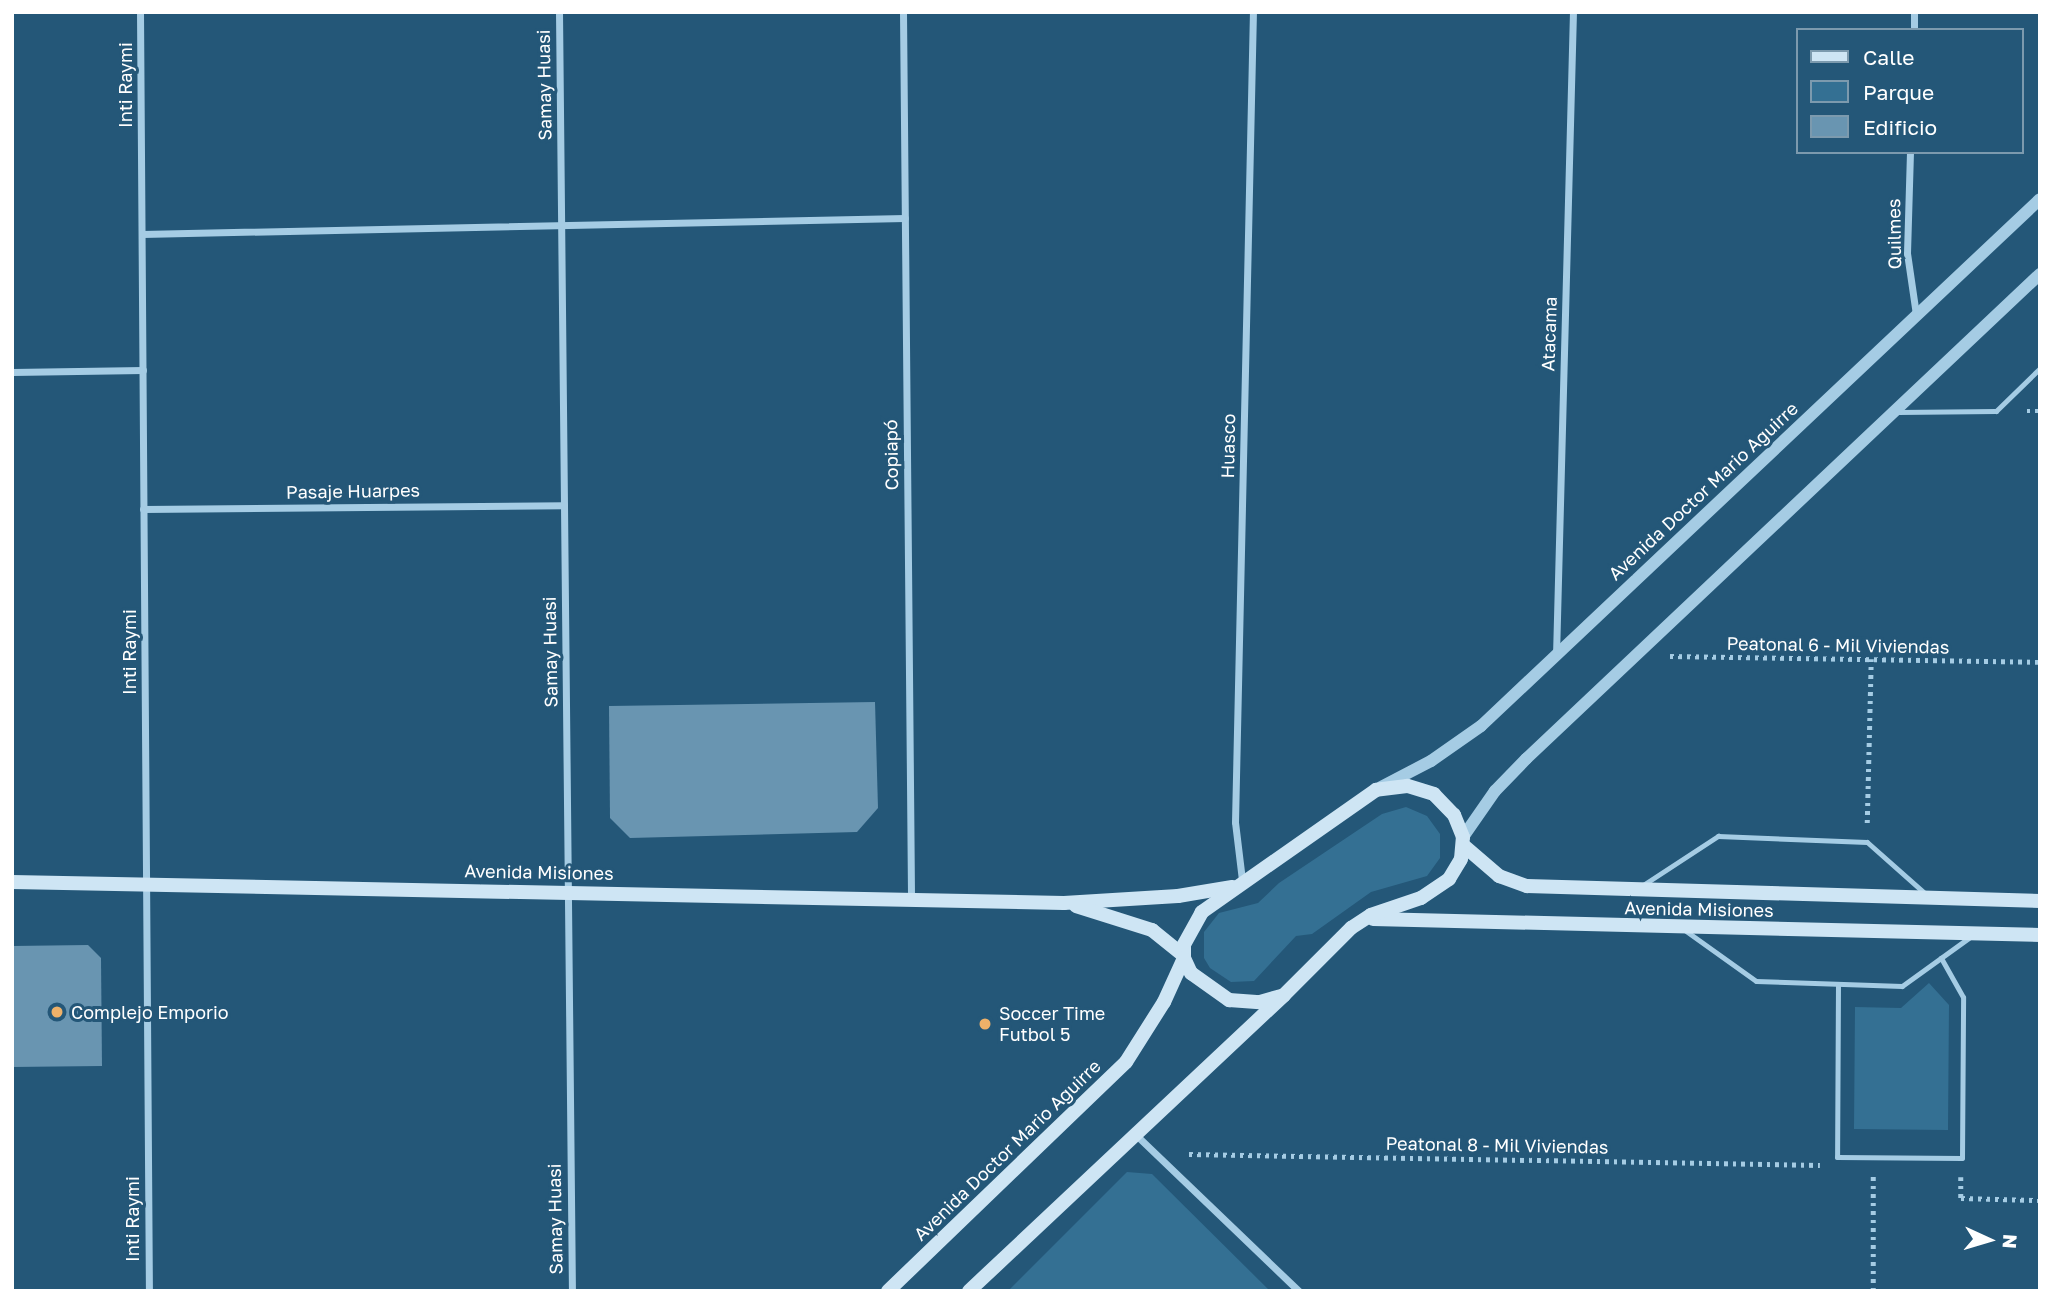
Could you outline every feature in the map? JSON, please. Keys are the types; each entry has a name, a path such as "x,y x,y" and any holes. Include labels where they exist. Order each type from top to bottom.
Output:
{"main road":[{"path":"970,1291 1133,1133 1284,995 1358,922 1436,889 1457,868 1463,841 1454,814 1434,794 1407,786 1376,790 1237,884"},
{"name":"Avenida Misiones","path":"1463,841 1499,876 1527,886 1634,892 2040,901"},
{"name":"Avenida Misiones","path":"12,882 911,897 1065,903 1178,896 1237,884"},
{"name":"Avenida Doctor Mario Aguirre","path":"888,1291 1126,1062 1164,1002 1193,925 1237,884"},
{"name":"Avenida Misiones","path":"1065,903 1152,930 1183,956 1205,986 1229,1000 1260,1002 1284,995"},
{"name":"Avenida Misiones","path":"1358,922 1453,919 1680,927 2040,934"}],"street":[{"name":"Inti Raymi","path":"140,12 149,1291"},
{"name":"Samay Huasi","path":"559,12 572,1291"},
{"name":"Copiapó","path":"903,12 911,897"},
{"name":"Huasco","path":"1237,884 1236,808 1254,12"},
{"name":"Atacama","path":"1556,657 1573,12"},
{"name":"Quilmes","path":"1910,154 1908,253 1916,315"},
{"name":"Avenida Doctor Mario Aguirre","path":"1376,790 1464,738 1556,657 2040,199"},
{"path":"142,234 905,218"},
{"path":"1463,841 1495,791 2040,274"},
{"path":"12,372 143,370"},
{"name":"Pasaje Huarpes","path":"143,509 564,505"},
{"path":"1133,1133 1299,1291"}],"lane":[{"path":"1895,412 1996,411 2040,368"},
{"path":"1634,892 1718,836 1867,842 1932,900"},
{"path":"1680,927 1756,981 1902,986 1976,933"},
{"path":"1838,984 1836,1157 1962,1158 1963,998 1941,958"}],"path":[{"name":"Peatonal 6 - Mil Viviendas","path":"1636,656 2040,662"},
{"path":"1867,842 1871,660"},
{"name":"Peatonal 8 - Mil Viviendas","path":"1154,1153 1819,1165 1836,1157"},
{"path":"1872,1291 1873,1157"},
{"path":"1962,1158 1961,1198 2040,1200"}],"green space":[{"path":"1406,807 1427,816 1440,834 1440,858 1427,876 1371,892 1312,934 1296,936 1254,981 1231,982 1210,968 1204,958 1204,932 1219,913 1258,903 1279,883 1382,814"},
{"path":"1929,983 1949,1005 1948,1130 1854,1129 1855,1007 1901,1008"},
{"path":"1127,1172 1152,1174 1270,1291 1008,1291"}],"building":[{"path":"875,702 878,808 857,832 630,838 610,818 609,706"},
{"name":"Complejo Emporio","path":"88,945 101,958 102,1066 12,1067 12,946"}],"place":[{"name":"Complejo Emporio","path":"57,1012"},
{"name":"Soccer Time Futbol 5","path":"985,1024"}]}
